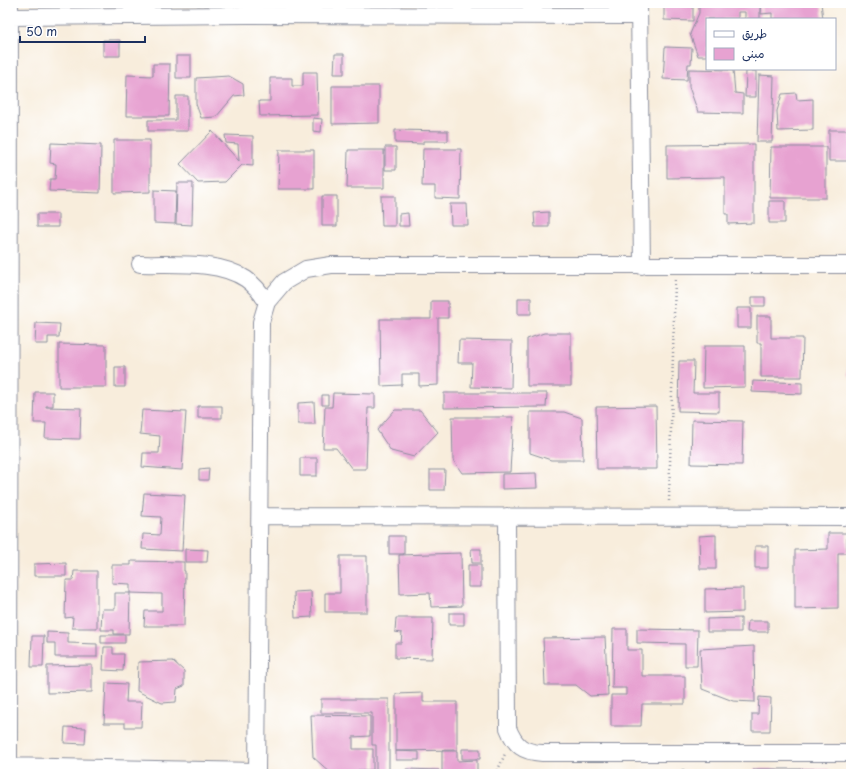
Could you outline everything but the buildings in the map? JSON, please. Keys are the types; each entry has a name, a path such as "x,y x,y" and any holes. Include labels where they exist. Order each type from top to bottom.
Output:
{"street":[{"path":"642,266 639,10 10,10 6,766 257,772 261,322 268,302 284,282 295,275 306,269 331,265 642,266 851,265"},
{"path":"140,264 204,265 219,267 234,272 247,279 268,302"},
{"path":"260,516 851,517"},
{"path":"507,516 507,716 508,728 512,739 520,747 530,752 542,753 851,753"}],"path":[{"path":"668,517 675,266"},
{"path":"496,774 512,739"}]}
